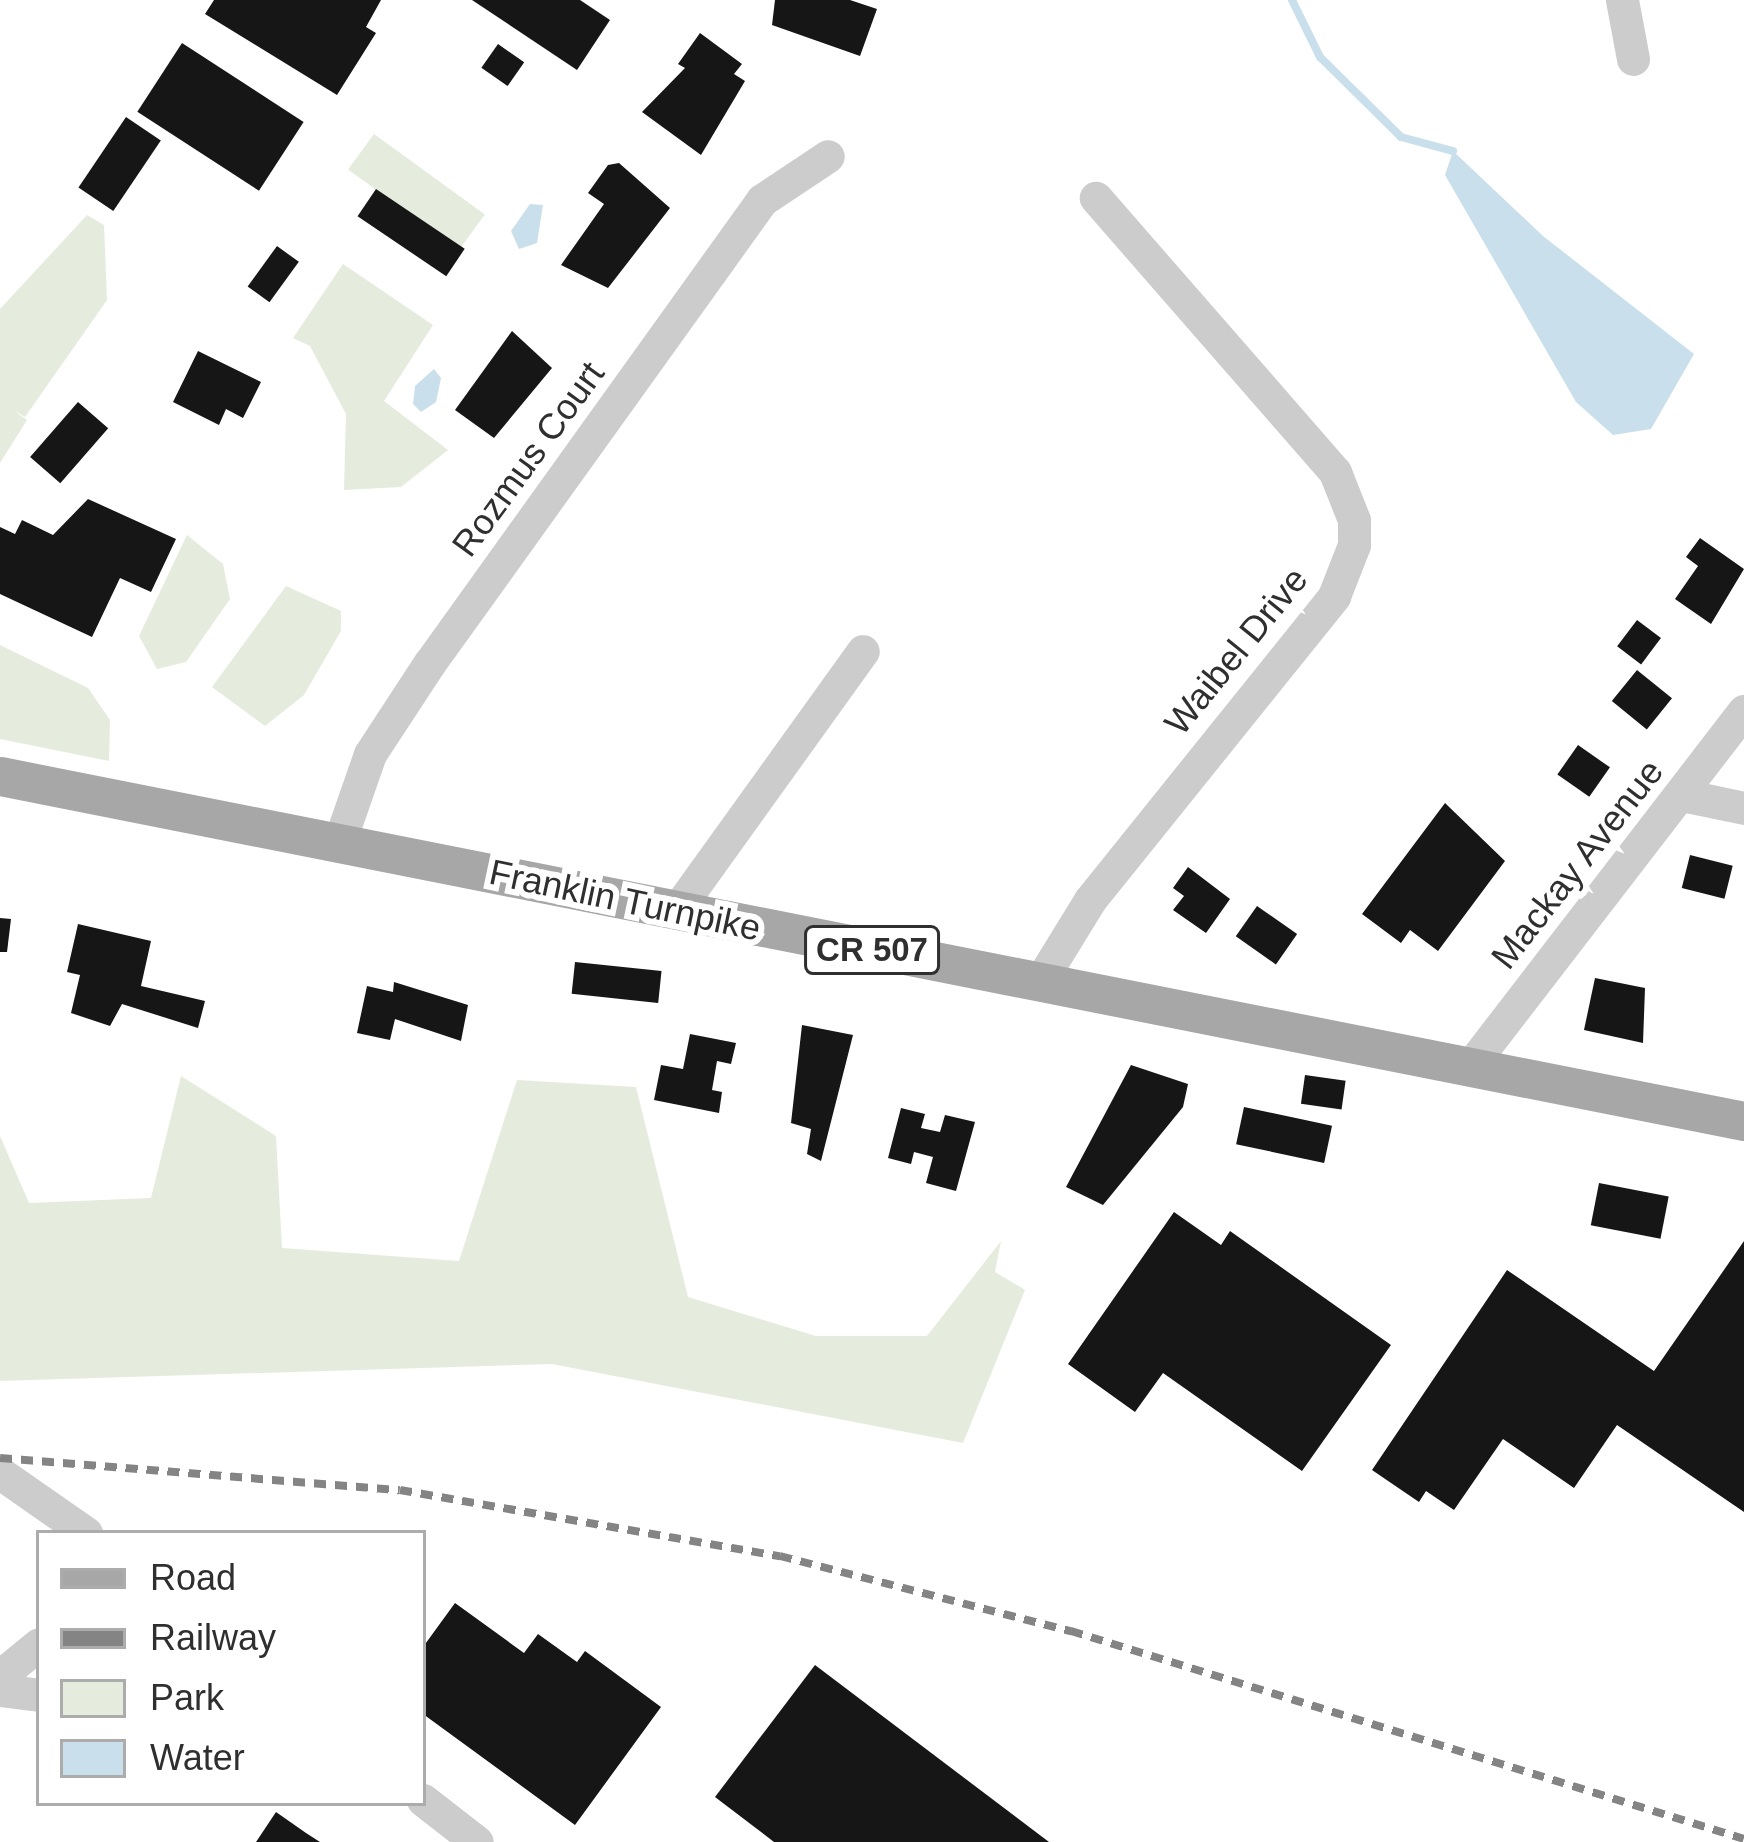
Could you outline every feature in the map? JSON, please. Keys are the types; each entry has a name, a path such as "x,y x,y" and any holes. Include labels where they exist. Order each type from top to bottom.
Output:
{"main road":[{"name":"Franklin Turnpike","path":"0,776 1333,1046 1471,1065 1744,1121"}],"street":[{"path":"1622,0 1633,59"},
{"name":"Rozmus Court","path":"339,843 370,754 457,625 762,200 828,156"},
{"name":"Waibel Drive","path":"1039,983 1090,900 1334,596 1354,545 1351,507 1335,472 1096,198"},
{"path":"676,910 863,651"},
{"name":"Mackay Avenue","path":"1471,1065 1744,711"},
{"path":"1682,795 1744,808"},
{"path":"0,1473 82,1530"},
{"path":"0,1676 36,1646"},
{"path":"0,1690 36,1695"},
{"path":"426,1802 477,1842"}],"green space":[{"path":"374,134 485,215 459,250 348,170"},
{"path":"87,215 104,225 107,300 25,417 13,410 27,420 0,463 0,309"},
{"path":"343,264 433,325 384,401 448,450 401,487 344,490 346,414 310,346 293,338"},
{"path":"187,535 223,564 230,599 186,662 157,669 139,636"},
{"path":"286,586 341,611 341,631 304,695 265,726 212,687"},
{"path":"0,645 88,688 110,720 109,761 0,739"},
{"path":"181,1076 276,1136 282,1248 459,1261 517,1080 636,1087 688,1297 816,1336 927,1336 1001,1241 995,1272 1025,1290 963,1443 552,1364 0,1381 0,1136 29,1203 151,1198"}],"water":[{"path":"1453,151 1543,236 1694,354 1651,429 1613,435 1576,402 1445,175"},
{"path":"530,204 543,205 537,243 519,249 511,231"},
{"path":"434,369 441,378 436,402 421,412 413,404 415,386"}],"building":[{"path":"214,0 381,0 366,27 376,33 337,95 205,14"},
{"path":"472,0 580,0 610,20 577,70"},
{"path":"775,0 850,0 877,9 860,56 772,25"},
{"path":"700,33 742,64 734,74 745,81 701,155 642,112 685,68 678,64"},
{"path":"182,43 304,122 259,191 137,112"},
{"path":"498,44 524,62 508,86 481,68"},
{"path":"126,117 161,140 113,211 78,187"},
{"path":"619,163 670,208 608,288 561,265 604,204 588,193 608,165"},
{"path":"376,189 465,249 446,276 358,216"},
{"path":"277,246 299,262 269,302 248,286"},
{"path":"512,331 552,368 494,438 455,410"},
{"path":"198,351 261,382 243,418 226,409 219,425 173,402"},
{"path":"78,402 108,428 60,483 30,457"},
{"path":"88,499 176,539 151,592 120,578 92,637 0,594 0,527 15,534 22,520 53,535"},
{"path":"1700,538 1744,569 1711,624 1675,599 1698,566 1686,557"},
{"path":"1637,620 1661,638 1641,664 1617,646"},
{"path":"1637,670 1672,698 1647,729 1612,701"},
{"path":"1578,745 1610,767 1589,797 1557,774"},
{"path":"1445,803 1505,861 1438,951 1410,930 1401,943 1362,914"},
{"path":"1690,855 1733,866 1724,899 1682,888"},
{"path":"1188,867 1230,899 1206,933 1173,910 1184,896 1173,888"},
{"path":"1257,906 1297,934 1276,964 1236,936"},
{"path":"0,918 11,919 7,952 0,952"},
{"path":"78,924 151,941 141,986 205,1001 198,1028 122,1004 110,1026 71,1013 80,975 67,972"},
{"path":"575,962 662,971 658,1003 572,994"},
{"path":"1595,978 1645,988 1643,1043 1584,1030"},
{"path":"394,982 468,1005 461,1041 395,1019 390,1040 357,1033 367,986 393,992"},
{"path":"802,1025 853,1035 821,1161 807,1154 811,1129 791,1123"},
{"path":"690,1034 736,1043 731,1064 717,1061 712,1090 722,1092 719,1113 654,1100 661,1065 683,1069"},
{"path":"1131,1065 1188,1084 1183,1107 1103,1205 1066,1187"},
{"path":"1305,1075 1346,1081 1342,1109 1301,1104"},
{"path":"1244,1107 1332,1126 1324,1163 1236,1144"},
{"path":"901,1108 925,1114 921,1128 940,1132 945,1115 975,1122 956,1191 926,1183 933,1157 914,1152 911,1164 888,1158"},
{"path":"1599,1183 1669,1197 1660,1239 1591,1225"},
{"path":"1174,1212 1221,1245 1230,1231 1391,1345 1302,1471 1163,1373 1135,1412 1068,1364"},
{"path":"1744,1241 1744,1512 1617,1425 1574,1488 1503,1439 1454,1510 1426,1491 1419,1502 1372,1470 1507,1270 1654,1371"},
{"path":"455,1603 524,1653 538,1634 577,1662 585,1651 661,1707 575,1825 426,1716 426,1643"},
{"path":"815,1665 1049,1842 774,1842 715,1797"},
{"path":"276,1812 306,1833 320,1842 256,1842"}],"waterway":[{"path":"1292,0 1320,57 1401,137 1453,151"}],"railway":[{"path":"0,1458 400,1490 780,1556 1071,1631 1744,1839"}]}
